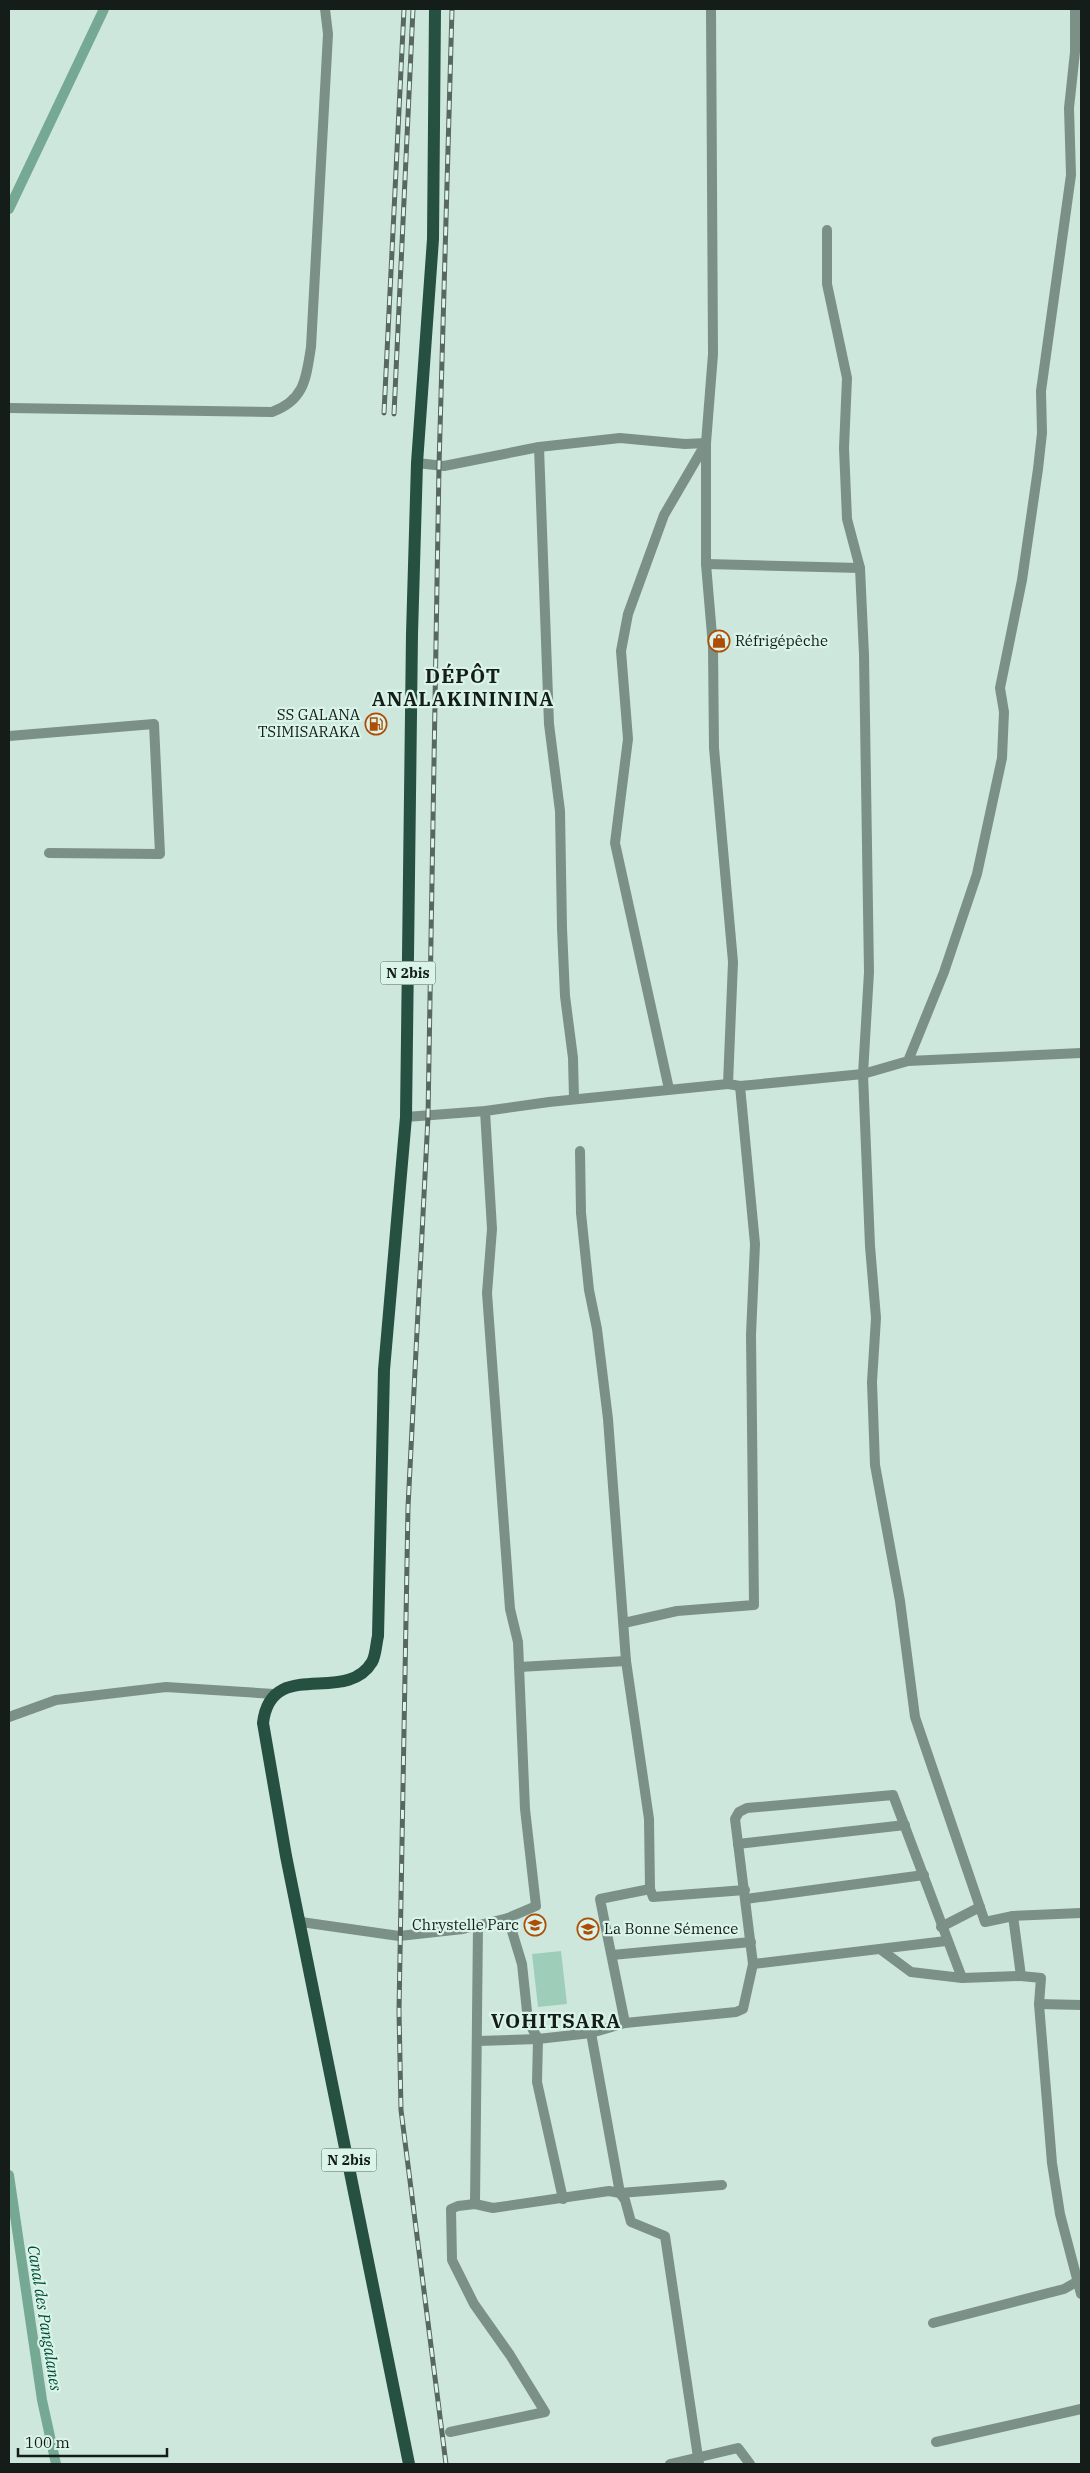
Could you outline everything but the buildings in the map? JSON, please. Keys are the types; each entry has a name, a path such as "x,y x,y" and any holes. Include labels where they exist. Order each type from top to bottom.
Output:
{"main road":[{"name":"N 2bis","path":"410,2464 301,1922 286,1856 263,1724 265,1708 274,1694 291,1686 347,1680 362,1673 372,1662 378,1636 384,1370 406,1117 412,634 417,463 433,239 435,9"}],"street":[{"path":"9,408 272,412 284,408 300,392 305,383 310,347 328,34 326,9"},
{"path":"711,9 713,354 706,442 706,564 713,647 714,748 733,962 728,1084"},
{"path":"1075,9 1081,14"},
{"path":"908,1061 944,972 977,874 1002,758 1004,712 1000,688 1022,580 1038,469 1042,433 1041,391 1071,175 1069,108 1075,52 1075,9"},
{"path":"827,230 827,284 846,378 844,448 847,519 860,568 864,655 869,952 863,1074 870,1246 876,1318 872,1382 875,1465 900,1601 915,1717 985,1922 1013,1916 1081,1913"},
{"path":"417,463 444,466 539,447 620,438 685,444 706,442"},
{"path":"669,1089 615,843 628,738 621,651 628,614 664,515 706,442"},
{"path":"539,447 549,715 560,811 565,996 573,1058 574,1099"},
{"path":"706,564 860,568"},
{"path":"9,736 154,724 160,854 49,853"},
{"path":"406,1117 485,1111 669,1089 728,1084 740,1086 863,1074 908,1061 1081,1053"},
{"path":"624,1624 677,1611 754,1605 751,1335 755,1244 740,1086"},
{"path":"301,1922 393,1936 463,1929 508,1918 536,1906 525,1809 518,1642 510,1609 488,1293 492,1229 485,1111"},
{"path":"580,1150 580,1213 608,1419 626,1661 650,1819 650,1890 653,1897 745,1894 924,1875"},
{"path":"519,1667 626,1661"},
{"path":"9,1716 56,1700 166,1687 274,1694"},
{"path":"478,2041 538,2039 591,2033 625,2023 736,2012 743,2009 754,1964 735,1819 739,1812 747,1808 893,1796 924,1875 946,1941 962,1978"},
{"path":"738,1844 905,1825"},
{"path":"625,2023 600,1899 650,1890"},
{"path":"941,1927 980,1907"},
{"path":"1013,1916 1021,1976"},
{"path":"508,1918 522,1964 528,2021 538,2039 537,2082 563,2199"},
{"path":"475,2204 478,1925"},
{"path":"754,1964 946,1941"},
{"path":"612,1955 751,1942"},
{"path":"880,1949 910,1972 962,1978 1021,1976 1041,1978 1039,2004 1052,2164 1060,2214 1081,2294"},
{"path":"1039,2004 1081,2005"},
{"path":"591,2033 620,2193 625,2200 631,2222 665,2236 698,2460"},
{"path":"450,2432 545,2412 510,2355 474,2304 452,2260 452,2209 458,2206 475,2204 493,2208 609,2191 620,2193 722,2185"},
{"path":"933,2323 1064,2289 1078,2281"},
{"path":"936,2442 1081,2409"},
{"path":"670,2464 698,2460 738,2448 750,2464"}],"green space":[{"path":"561,1951 567,2004 538,2007 532,1954"}],"waterway":[{"name":"Canal des Pangalanes","path":"9,209 104,9"},
{"name":"Canal des Pangalanes","path":"9,2175 42,2400 56,2464"}],"railway":[{"path":"384,413 404,9"},
{"path":"394,414 413,9"},
{"path":"446,2464 401,2110 399,2011 408,1507 428,1117 439,466 452,9"}],"place":[{"name":"Réfrigépêche","path":"719,641"},
{"name":"SS GALANA TSIMISARAKA","path":"376,724"},
{"name":"Chrystelle Parc","path":"535,1925"},
{"name":"La Bonne Sémence","path":"588,1929"}],"district":[{"name":"DÉPÔT ANALAKINININA","path":"463,688"},
{"name":"VOHITSARA","path":"556,2021"}]}
